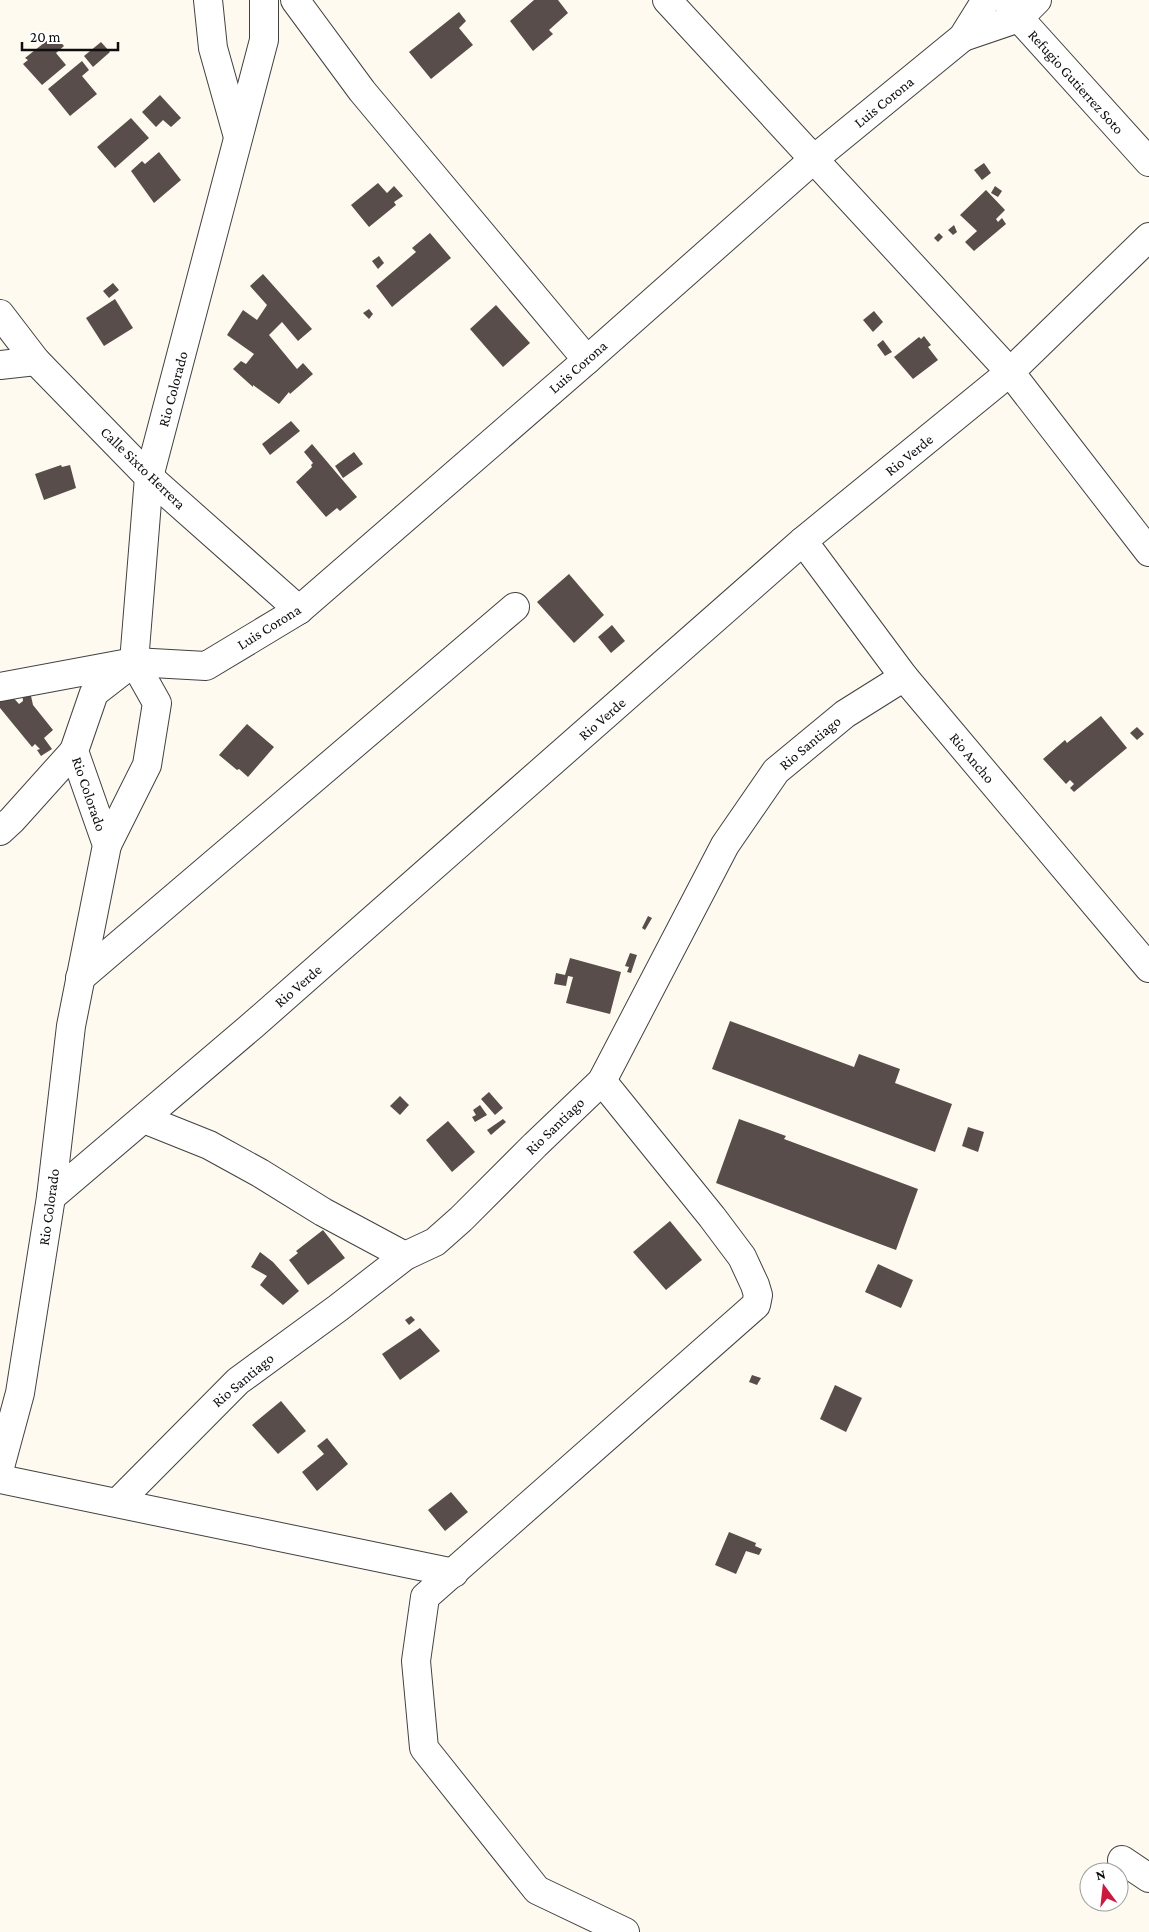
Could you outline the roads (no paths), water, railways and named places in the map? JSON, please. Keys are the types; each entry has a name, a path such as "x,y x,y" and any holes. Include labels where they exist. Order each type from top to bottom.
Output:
{"street":[{"path":"208,0 213,48 239,138"},
{"name":"Rio Colorado","path":"0,1467 20,1394 51,1197 71,1026 107,845 74,751 94,693 134,662 149,477 264,40 264,0"},
{"path":"296,0 362,90 586,360"},
{"path":"667,0 1010,372 1149,552"},
{"name":"Luis Corona","path":"0,687 134,662 206,666 298,610 814,159 963,37 986,0"},
{"path":"963,37 1021,6"},
{"name":"Refugio Gutierrez Soto","path":"1021,6 1149,162"},
{"name":"Rio Verde","path":"51,1197 261,1019 804,541 1010,372 1149,237"},
{"name":"Calle Sixto Herrera","path":"0,314 36,361 149,477 298,610"},
{"path":"0,365 36,361"},
{"name":"Rio Ancho","path":"804,541 904,677 1149,968"},
{"path":"80,978 515,607"},
{"path":"107,845 147,765 157,703 134,662"},
{"name":"Rio Santiago","path":"118,1502 238,1381 405,1256 435,1242 602,1081 725,845 776,771 844,714 904,677"},
{"path":"0,831 74,751"},
{"path":"602,1081 742,1257 758,1295 756,1305 425,1597 416,1661 424,1748 537,1890 624,1932"},
{"path":"144,1119 209,1145 260,1173 323,1212 405,1256"},
{"path":"0,1479 454,1573"},
{"path":"1122,1860 1149,1878"}]}
